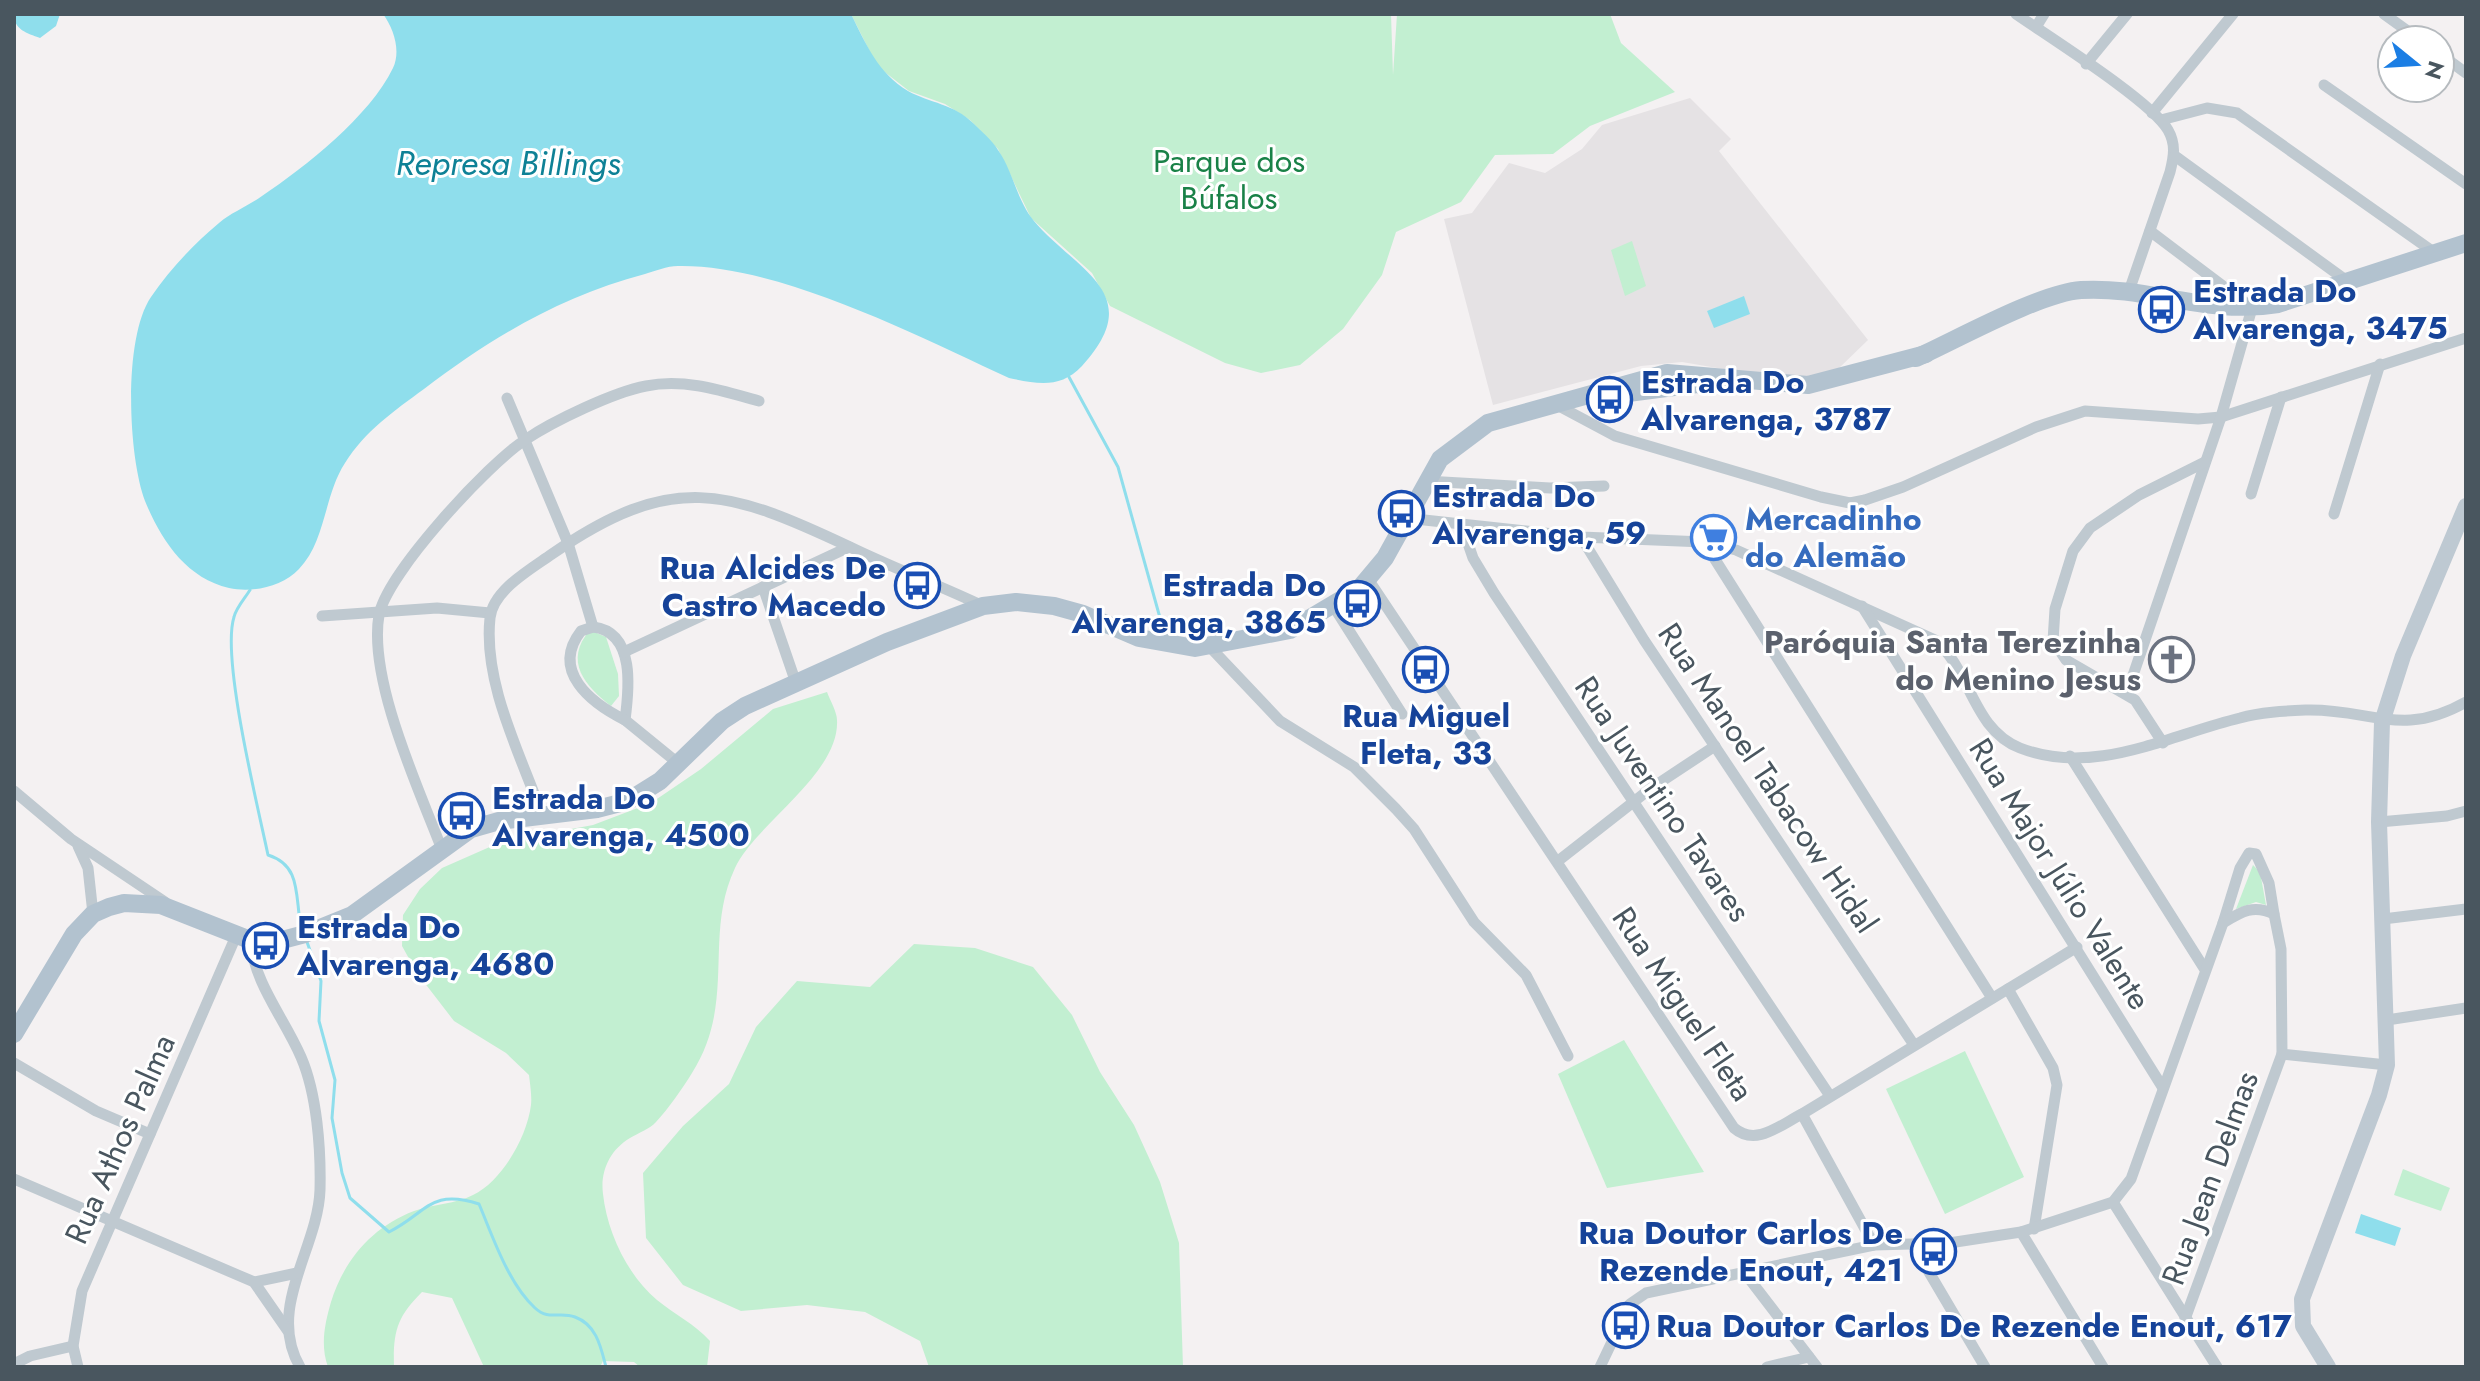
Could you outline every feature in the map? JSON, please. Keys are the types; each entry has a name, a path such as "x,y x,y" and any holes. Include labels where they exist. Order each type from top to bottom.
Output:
{"main road":[{"path":"14,1034 74,934 93,914 124,903 161,905 243,938 286,939 352,915 441,847 471,829 499,821 597,809 628,801 660,781 722,721 745,706 887,642 983,606 1016,602 1054,606 1165,645 1209,646 1290,630 1334,607 1368,579 1385,558 1440,459 1471,432 1506,417 1667,373 1808,385 1926,354 2061,294 2079,290 2128,294 2195,306 2252,308 2278,304 2466,243"},
{"path":"2328,1367 2303,1326 2302,1299 2379,1095 2387,1065 2379,822 2382,722 2392,685 2459,543 2466,506"}],"street":[{"path":"2016,14 2157,117 2172,140 2175,156 2128,294"},
{"path":"2036,27 2044,14"},
{"path":"2086,64 2127,14"},
{"path":"2157,117 2233,14"},
{"path":"2324,85 2466,184"},
{"path":"2157,117 2207,108 2237,113 2435,253"},
{"path":"2175,156 2347,281"},
{"path":"2127,693 2221,417 2252,308 2150,231"},
{"path":"1555,404 1615,436 1850,503 1903,487 2036,427 2085,411 2198,419 2221,417 2466,338"},
{"path":"2334,514 2380,364"},
{"path":"441,847 394,719 378,642 380,613 413,557 482,477 525,440 616,395 645,386 679,383 759,401"},
{"path":"2251,494 2281,397"},
{"path":"507,398 568,543 593,627"},
{"path":"2163,743 2144,712 2127,693 2066,660 2053,641 2055,609 2073,551 2080,539 2105,516 2205,462"},
{"path":"1426,481 1550,488 1604,486"},
{"path":"542,815 495,673 490,613 508,587 568,543 664,499 715,496 777,514 983,606"},
{"path":"1406,518 1581,537 1704,542 1736,550 1925,634 1942,646 1992,730 2004,740 2031,752 2070,756 2138,751 2240,718 2278,712 2311,710 2382,722 2428,718 2466,702"},
{"name":"Rua Juventino Tavares","path":"1462,526 1481,572 1830,1096"},
{"name":"Rua Manoel Tabacow Hidal","path":"1581,537 1715,746 1914,1045"},
{"path":"1704,542 1992,998"},
{"path":"624,652 849,547"},
{"name":"Rua Miguel Fleta","path":"1368,579 1734,1128 1747,1136 1760,1136 1802,1114 2077,947"},
{"path":"763,587 796,683"},
{"name":"Rua Major Júlio Valente","path":"1862,606 2163,1088"},
{"path":"1334,607 1402,714"},
{"path":"322,616 437,608 490,613"},
{"path":"625,720 628,677 624,652 605,629 593,627 581,631 575,642 571,665 574,679 588,697 625,720 679,764"},
{"path":"1209,646 1280,721 1354,767 1405,819 1474,922 1531,981 1568,1056"},
{"path":"1558,861 1715,746"},
{"path":"2070,756 2204,968"},
{"path":"14,791 20,804 178,911"},
{"path":"2379,822 2447,816 2466,811"},
{"path":"76,842 88,868 93,914"},
{"path":"1600,1367 1626,1310 1635,1298 1874,1245 1913,1245 2021,1232 2113,1202 2131,1179 2240,868 2249,853 2256,854 2263,863 2281,949 2282,1054 2387,1065"},
{"path":"2223,923 2251,909 2261,908 2274,914"},
{"path":"2383,919 2466,909"},
{"path":"243,938 256,974 302,1059 311,1092 320,1190 316,1219 297,1273 288,1331"},
{"name":"Rua Athos Palma","path":"78,1367 73,1346 82,1291 150,1134 243,938"},
{"path":"2008,989 2053,1068 2057,1085 2034,1229"},
{"path":"2387,1020 2466,1008"},
{"name":"Rua Jean Delmas","path":"2185,1319 2282,1054"},
{"path":"14,1063 96,1111 150,1134"},
{"path":"1802,1114 1874,1245"},
{"path":"14,1179 254,1282 288,1331 300,1367"},
{"path":"2113,1202 2217,1367"},
{"path":"2021,1232 2103,1367"},
{"path":"1913,1245 1985,1367"},
{"path":"1744,1272 1817,1367"},
{"path":"254,1282 297,1273"},
{"path":"14,1364 30,1356 73,1346"},
{"path":"1767,1367 1809,1357"}],"shaded area":[{"path":"1690,98 1731,139 1719,151 1868,340 1836,371 1821,379 1782,379 1682,362 1641,366 1493,405 1444,219 1472,213 1509,163 1545,173 1582,149 1602,125"}],"green space":[{"name":"Parque dos Búfalos","path":"851,14 1391,14 1393,75 1397,14 1610,14 1621,43 1675,92 1590,126 1553,154 1495,155 1461,202 1396,232 1382,275 1343,329 1300,365 1261,373 1225,363 1110,306 1092,273 1031,218 998,149 970,120 945,104 909,91 877,66"},
{"path":"1632,241 1646,286 1625,296 1611,250"},
{"path":"590,630 606,637 618,674 619,696 611,706 586,681 578,662 582,641"},
{"path":"827,692 837,720 834,740 825,760 812,779 746,851 735,868 726,893 721,919 717,995 705,1047 692,1073 666,1111 647,1129 617,1149 603,1177 609,1223 628,1266 647,1290 710,1341 707,1367 640,1367 634,1362 603,1361 600,1367 484,1367 452,1298 422,1292 398,1325 394,1367 328,1367 324,1342 327,1318 337,1287 352,1259 373,1236 399,1218 466,1198 494,1180 519,1144 529,1117 529,1075 506,1053 454,1021 417,973 402,946 403,915 420,889 442,868 501,842 593,825 651,803 701,769 773,709"},
{"path":"2253,865 2260,872 2266,905 2256,902 2236,909"},
{"path":"914,944 975,948 1033,967 1072,1015 1100,1072 1134,1125 1160,1182 1179,1243 1183,1367 929,1367 920,1341 865,1312 807,1305 741,1311 683,1285 646,1238 643,1173 683,1126 729,1084 756,1027 797,981 870,987"},
{"path":"1624,1040 1704,1172 1607,1188 1558,1074"},
{"path":"1965,1051 2024,1177 1945,1214 1886,1089"},
{"path":"2403,1169 2450,1188 2441,1211 2394,1195"}],"water":[{"path":"14,14 60,14 56,26 40,38 19,27"},
{"name":"Represa Billings","path":"383,14 851,14 874,57 889,76 908,91 966,117 996,146 1034,221 1098,284 1107,301 1109,319 1101,341 1074,373 1048,383 1030,382 1009,378 891,324 803,289 717,269 678,266 661,269 614,283 557,306 502,336 450,370 381,422 353,452 338,476 315,545 299,569 284,580 257,589 229,588 214,583 188,566 167,543 151,516 139,481 131,398 132,368 142,316 158,287 200,239 224,219 297,171 335,139 369,104 383,86 395,61 395,40"},
{"path":"1744,296 1750,314 1714,328 1707,311"},
{"path":"2361,1214 2401,1228 2395,1246 2355,1233"}],"waterway":[{"path":"1069,377 1118,467 1162,625"},
{"path":"250,590 235,614 231,637 236,698 268,855 285,864 290,871 296,886 299,914"},
{"path":"307,942 321,981 319,1021 335,1080 332,1118 350,1198 389,1232 439,1201 450,1199 479,1204 502,1259 525,1298 540,1312 569,1315 588,1326 597,1338 606,1367"}],"place":[{"name":"Estrada Do Alvarenga, 3475","path":"2162,309"},
{"name":"Estrada Do Alvarenga, 3787","path":"1610,400"},
{"name":"Estrada Do Alvarenga, 59","path":"1401,514"},
{"name":"Mercadinho do Alemão","path":"1714,537"},
{"name":"Rua Alcides De Castro Macedo","path":"917,586"},
{"name":"Estrada Do Alvarenga, 3865","path":"1357,603"},
{"name":"Paróquia Santa Terezinha do Menino Jesus","path":"2172,660"},
{"name":"Rua Miguel Fleta, 33","path":"1426,669"},
{"name":"Estrada Do Alvarenga, 4500","path":"461,816"},
{"name":"Estrada Do Alvarenga, 4680","path":"266,945"},
{"name":"Rua Doutor Carlos De Rezende Enout, 421","path":"1934,1251"},
{"name":"Rua Doutor Carlos De Rezende Enout, 617","path":"1625,1326"}]}
